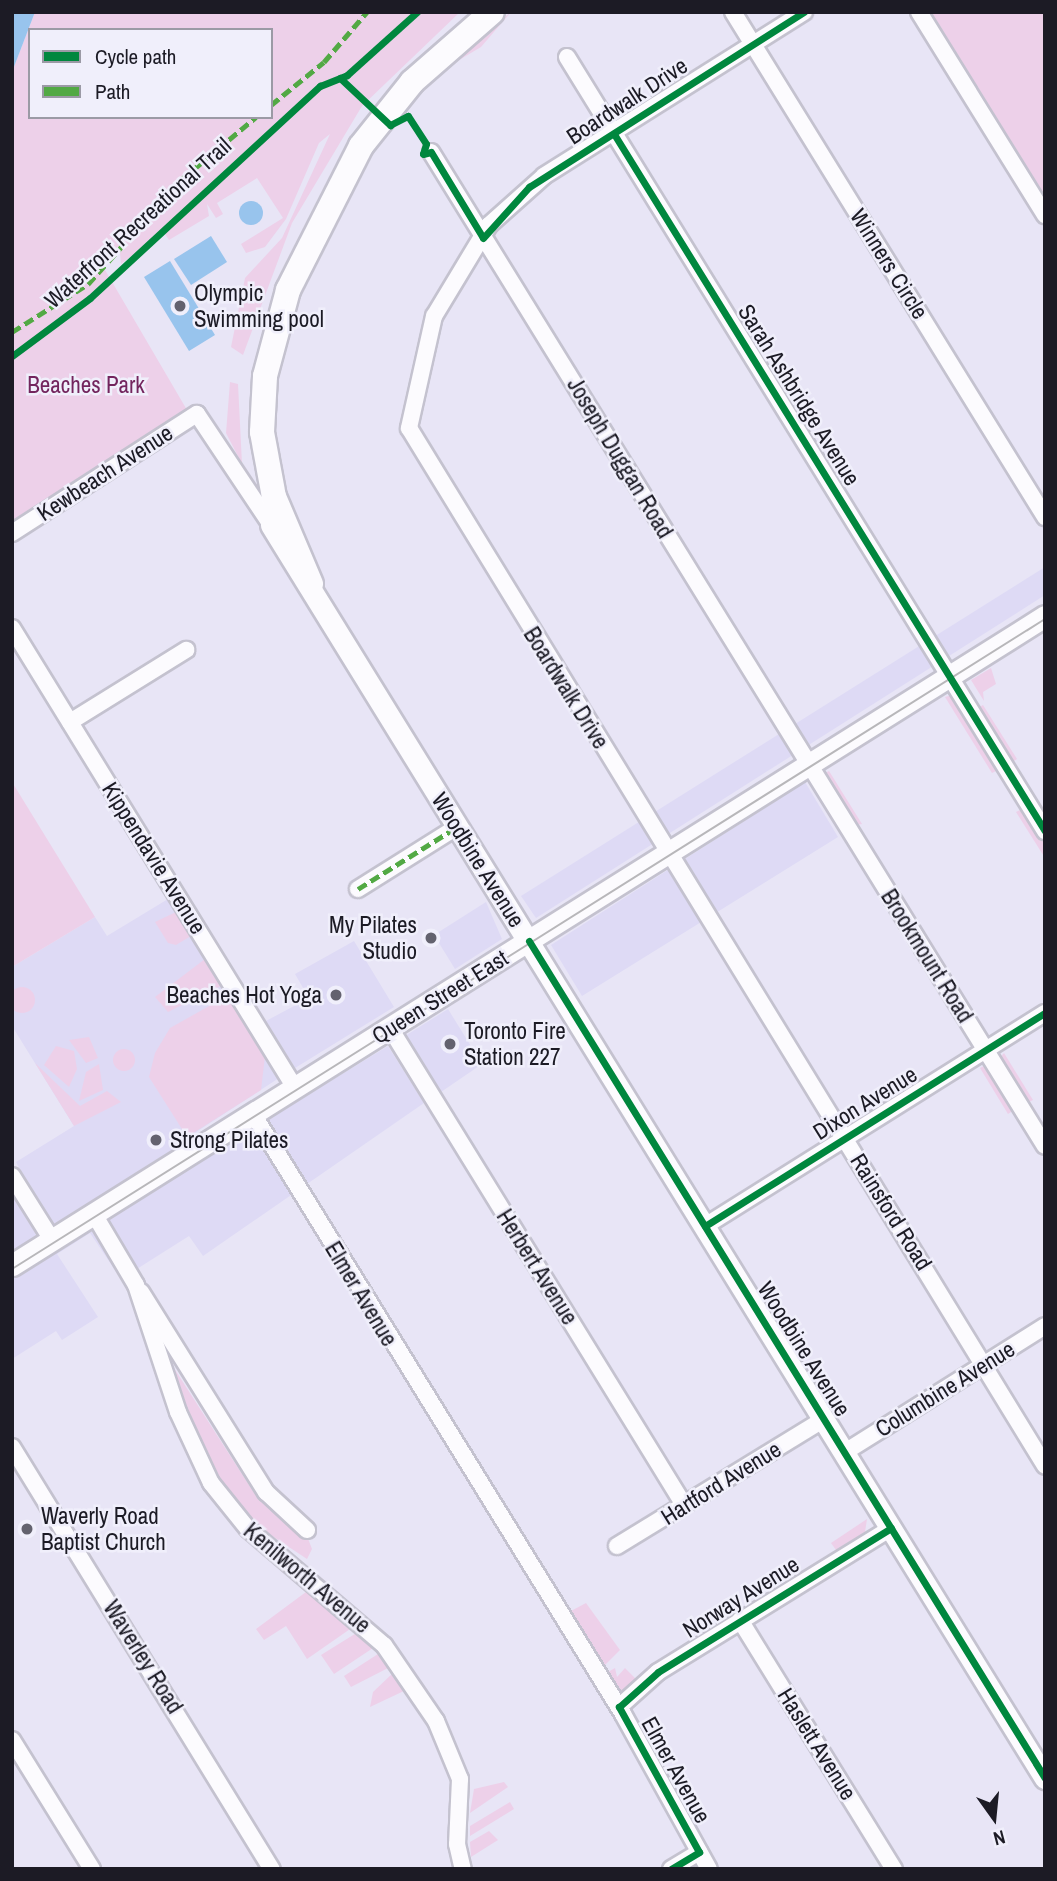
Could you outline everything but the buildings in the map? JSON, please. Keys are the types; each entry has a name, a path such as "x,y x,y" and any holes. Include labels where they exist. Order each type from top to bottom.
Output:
{"highway":[{"path":"271,525 250,464 246,401 257,337 292,237 370,110 470,12"},
{"name":"Woodbine Avenue","path":"312,584 274,497 262,432 265,376 306,244 340,179 393,103 492,12"}],"main road":[{"name":"Woodbine Avenue","path":"271,525 312,584 457,827 1045,1778"},
{"name":"Queen Street East","path":"12,1265 1045,616"}],"street":[{"name":"Winners Circle","path":"733,12 1045,517"},
{"name":"Boardwalk Drive","path":"668,853 411,434 409,407 434,316 483,238 529,187 804,12"},
{"path":"919,12 1045,215"},
{"name":"Sarah Ashbridge Avenue","path":"567,57 1045,831"},
{"name":"Joseph Duggan Road","path":"431,152 809,765"},
{"name":"Woodbine Avenue","path":"197,414 271,525"},
{"name":"Kewbeach Avenue","path":"12,533 197,414"},
{"name":"Kippendavie Avenue","path":"12,628 295,1088"},
{"path":"70,722 186,650"},
{"name":"Brookmount Road","path":"809,765 1045,1146"},
{"path":"358,889 457,827"},
{"name":"Rainsford Road","path":"668,853 1045,1466"},
{"name":"Dixon Avenue","path":"705,1226 1045,1013"},
{"name":"Herbert Avenue","path":"390,1028 684,1506"},
{"name":"Elmer Avenue","path":"253,1114 619,1707 709,1869"},
{"path":"12,1176 52,1240"},
{"name":"Kenilworth Avenue","path":"94,1214 266,1492 307,1530"},
{"name":"Kenilworth Avenue","path":"136,1285 173,1401 211,1483 248,1529 391,1653 436,1721 460,1779 457,1844 463,1869"},
{"name":"Columbine Avenue","path":"845,1452 1045,1326"},
{"name":"Hartford Avenue","path":"618,1546 824,1419"},
{"name":"Waverley Road","path":"12,1447 272,1869"},
{"name":"Norway Avenue","path":"619,1707 658,1672 891,1528"},
{"name":"Haslett Avenue","path":"740,1620 894,1869"},
{"path":"12,1740 92,1869"},
{"path":"671,1869 699,1852"}],"shaded area":[{"path":"1045,567 1045,595 536,918 521,896"},
{"path":"805,782 838,837 582,996 551,945"},
{"path":"168,899 279,1078 176,1145 188,1168 388,1046 424,1103 203,1256 189,1236 121,1279 90,1233 57,1254 98,1317 62,1340 56,1331 12,1359 12,1199 30,1188 16,1162 74,1126 12,1026 12,967 95,917 107,936"},
{"path":"486,902 502,939 455,969 434,935"},
{"path":"354,941 394,1007 295,1068 266,1021 309,998 295,974"},
{"path":"448,1009 482,1064 441,1092 405,1036"}],"green space":[{"name":"Beaches Park","path":"35,12 460,12 362,106 292,223 243,355 231,347 245,278 282,238 330,134 319,143 286,219 265,247 246,253 241,244 283,218 257,178 217,203 223,214 216,218 207,204 209,216 169,240 165,234 177,221 121,264 120,253 101,263 187,410 12,521 12,72 28,30 28,119 273,119 273,28 29,28"},
{"path":"511,12 481,47 434,75 397,118 426,80"},
{"path":"929,12 1045,12 1045,200 979,94"},
{"path":"230,382 238,384 242,464 226,433"},
{"path":"991,668 996,684 983,692 984,701 971,680"},
{"path":"952,695 998,770 992,773 945,697"},
{"path":"983,705 1017,759 1011,763 978,708"},
{"path":"829,771 862,824 855,825 823,774"},
{"path":"12,782 95,917 12,967"},
{"path":"1022,809 1045,845 1045,858 1016,812"},
{"path":"176,912 191,936 176,945 168,943 155,922"},
{"path":"205,959 221,986 168,1012 155,997"},
{"path":"22,987 31,991 35,1000 31,1009 22,1013 13,1009 9,1000 13,991"},
{"path":"227,996 265,1056 261,1090 187,1137 149,1077 155,1053 170,1028"},
{"path":"89,1037 98,1058 86,1063 69,1040"},
{"path":"56,1046 74,1051 77,1069 69,1087 44,1065"},
{"path":"124,1049 132,1052 135,1060 132,1068 124,1071 116,1068 113,1060 116,1052"},
{"path":"1004,1053 1033,1100 1027,1103 999,1059"},
{"path":"35,1063 80,1106 107,1091 121,1102 74,1126"},
{"path":"99,1064 103,1090 79,1101 86,1072"},
{"path":"986,1065 1014,1110 1008,1114 980,1068"},
{"path":"172,1365 258,1499 307,1536 312,1549 307,1559 251,1522 224,1486 198,1442"},
{"path":"867,1519 865,1532 836,1550 831,1543"},
{"path":"310,1589 353,1627 307,1659 286,1626 264,1640 256,1629"},
{"path":"586,1603 620,1650 604,1666 571,1611"},
{"path":"358,1632 373,1648 334,1674 321,1655"},
{"path":"378,1654 390,1667 351,1687 344,1676"},
{"path":"615,1668 617,1677 625,1668 639,1682 622,1693 608,1672"},
{"path":"394,1672 406,1690 370,1707 373,1692"},
{"path":"504,1782 508,1787 470,1813 474,1789"},
{"path":"510,1802 514,1809 470,1836 470,1826"},
{"path":"489,1831 498,1840 471,1857 470,1842"}],"water":[{"path":"12,12 35,12 28,28 12,72"},
{"path":"251,201 260,204 263,213 260,222 251,225 242,222 239,213 242,204"},
{"path":"211,236 227,262 191,285 174,259"},
{"name":"Olympic Swimming pool","path":"170,261 215,335 189,351 144,277"}],"tram line":[{"path":"12,1269 1045,619"}],"marked path":[{"path":"273,103 324,62 367,12"},
{"path":"12,332 88,284 183,178 254,119"},
{"path":"358,889 457,827"}],"cycle path":[{"name":"Waterfront Recreational Trail","path":"12,356 90,298 320,86 347,75 417,12"},
{"path":"483,238 529,187 804,12"},
{"path":"340,78 390,125 408,116 426,144 423,154 431,152 483,238"},
{"path":"614,134 1045,831"},
{"path":"529,941 1045,1778"},
{"path":"705,1226 1045,1013"},
{"path":"671,1869 699,1852 619,1707 658,1672 891,1528"}],"place":[{"name":"Olympic Swimming pool","path":"180,306"},
{"name":"My Pilates Studio","path":"431,938"},
{"name":"Beaches Hot Yoga","path":"336,995"},
{"name":"Toronto Fire Station 227","path":"450,1044"},
{"name":"Strong Pilates","path":"156,1140"},
{"name":"Waverly Road Baptist Church","path":"27,1529"}]}
